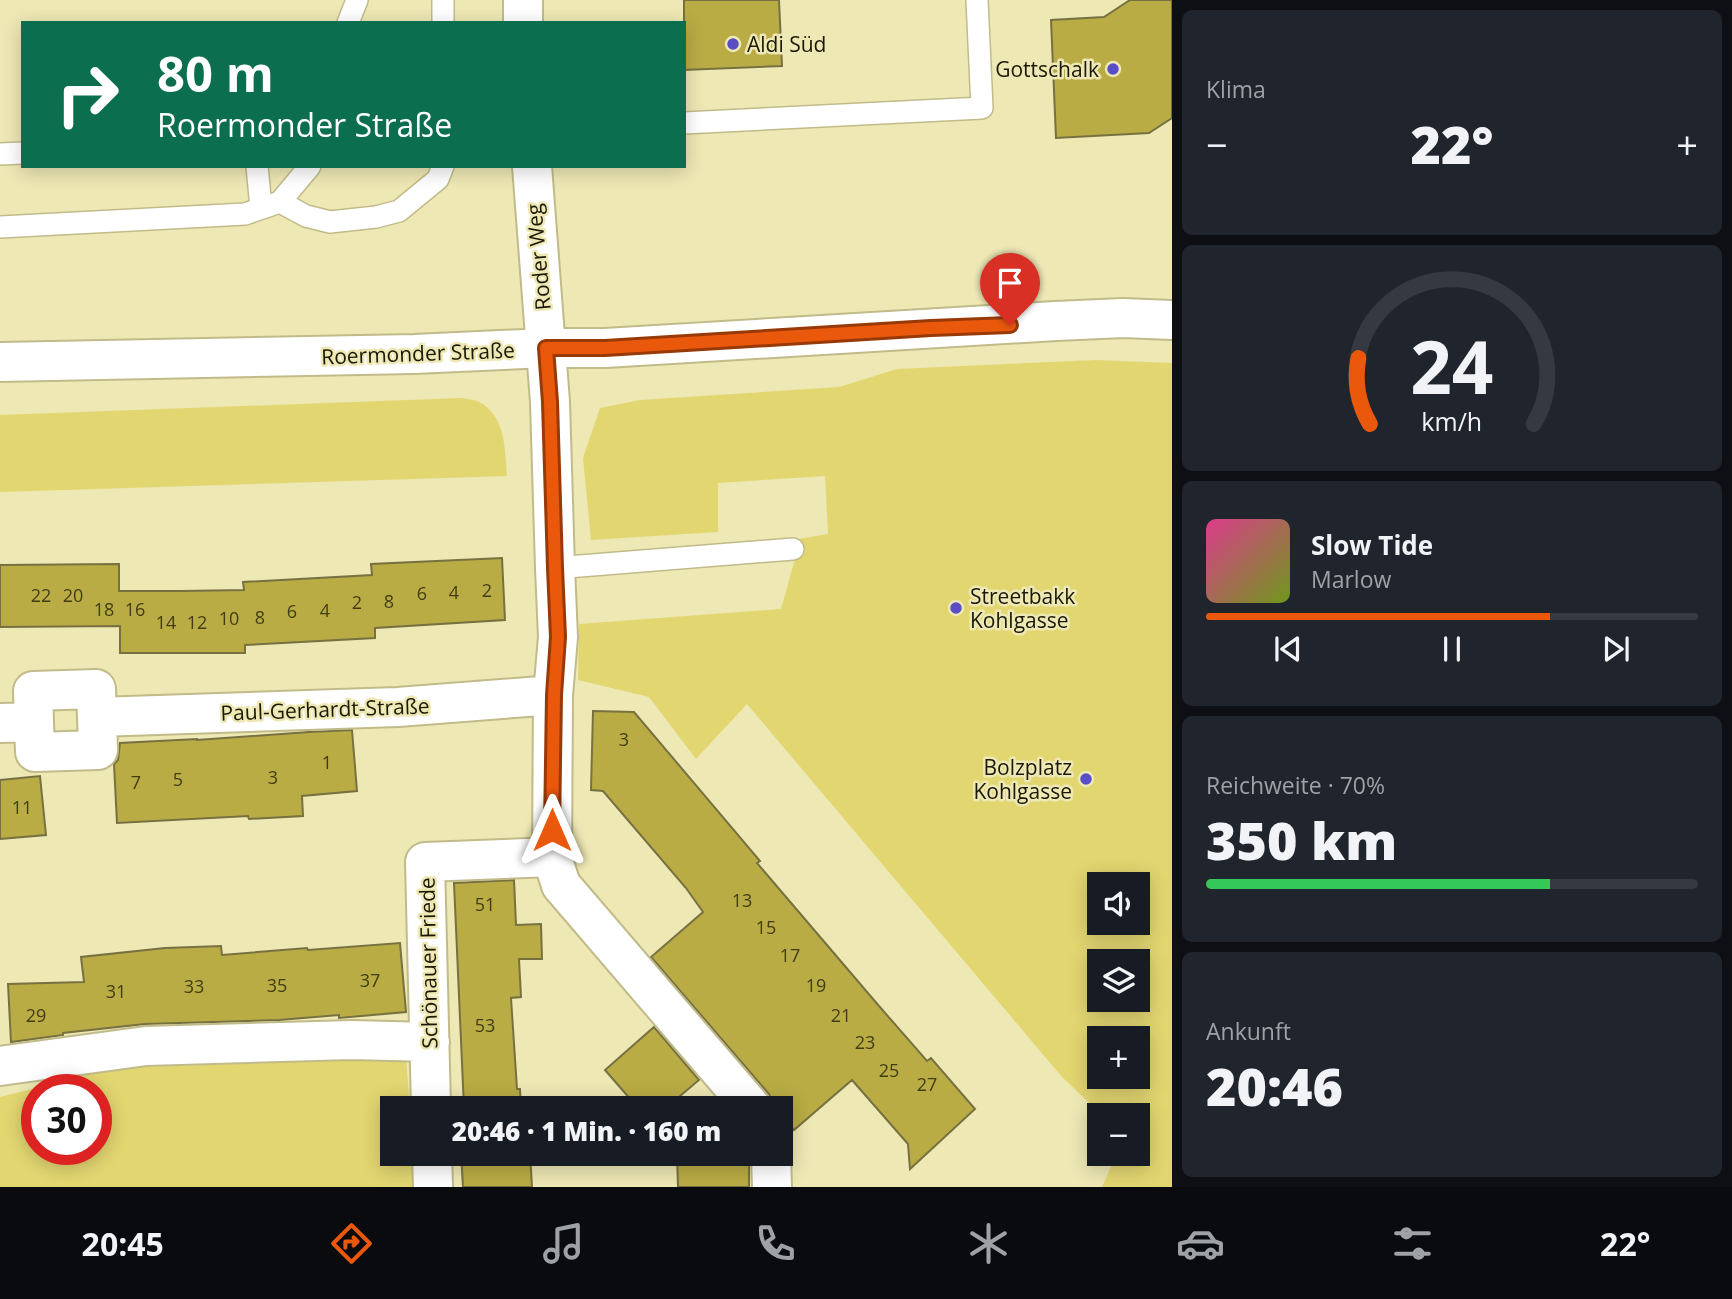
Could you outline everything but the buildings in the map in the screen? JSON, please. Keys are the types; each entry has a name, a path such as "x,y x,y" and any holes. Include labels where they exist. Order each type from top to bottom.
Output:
{"street":[{"path":"523,0 523,21"},
{"name":"Roder Weg","path":"531,168 546,348"},
{"name":"Roermonder Straße","path":"0,362 605,348 1123,318 1172,320"},
{"path":"546,348 558,637 554,695 552,857 561,885 742,1096"},
{"name":"Paul-Gerhardt-Straße","path":"17,723 33,691 96,689 97,717 398,707 554,695"},
{"name":"Schönauer Friede","path":"431,1096 425,862 552,857"},
{"path":"0,1066 146,1046 352,1040 430,1042"},
{"path":"432,1166 433,1187"},
{"path":"771,1166 772,1187"}],"lane":[{"path":"349,21 357,0"},
{"path":"443,0 443,21"},
{"path":"686,122 982,108 977,0"},
{"path":"0,154 21,153"},
{"path":"258,168 270,205"},
{"path":"0,227 246,214 270,205 308,168"},
{"path":"270,205 330,222 376,217 399,211 438,179 442,168"},
{"path":"555,568 793,549"}],"shaded area":[{"path":"1096,360 1172,363 1172,1187 1102,1187 1111,1166 1150,1166 1150,1103 1089,1103 1062,1077 747,704 696,759 649,697 578,680 579,624 781,609 795,559 793,540 828,534 825,476 718,483 718,532 591,540 583,458 600,408 640,400 839,387 897,369"},
{"path":"461,398 483,404 496,418 503,437 507,476 0,492 0,415"},
{"path":"406,1058 409,1096 380,1096 380,1166 414,1166 416,1187 0,1187 0,1097 21,1092 21,1165 112,1165 112,1074 91,1074 115,1068"}],"place":[{"name":"Aldi Süd","path":"733,44"},
{"name":"Gottschalk","path":"1113,69"},
{"name":"Streetbakk Kohlgasse","path":"956,608"},
{"name":"Bolzplatz Kohlgasse","path":"1086,779"}],"route":[{"path":"552,830 554,695 558,637 546,348 605,348 1010,325"}]}
